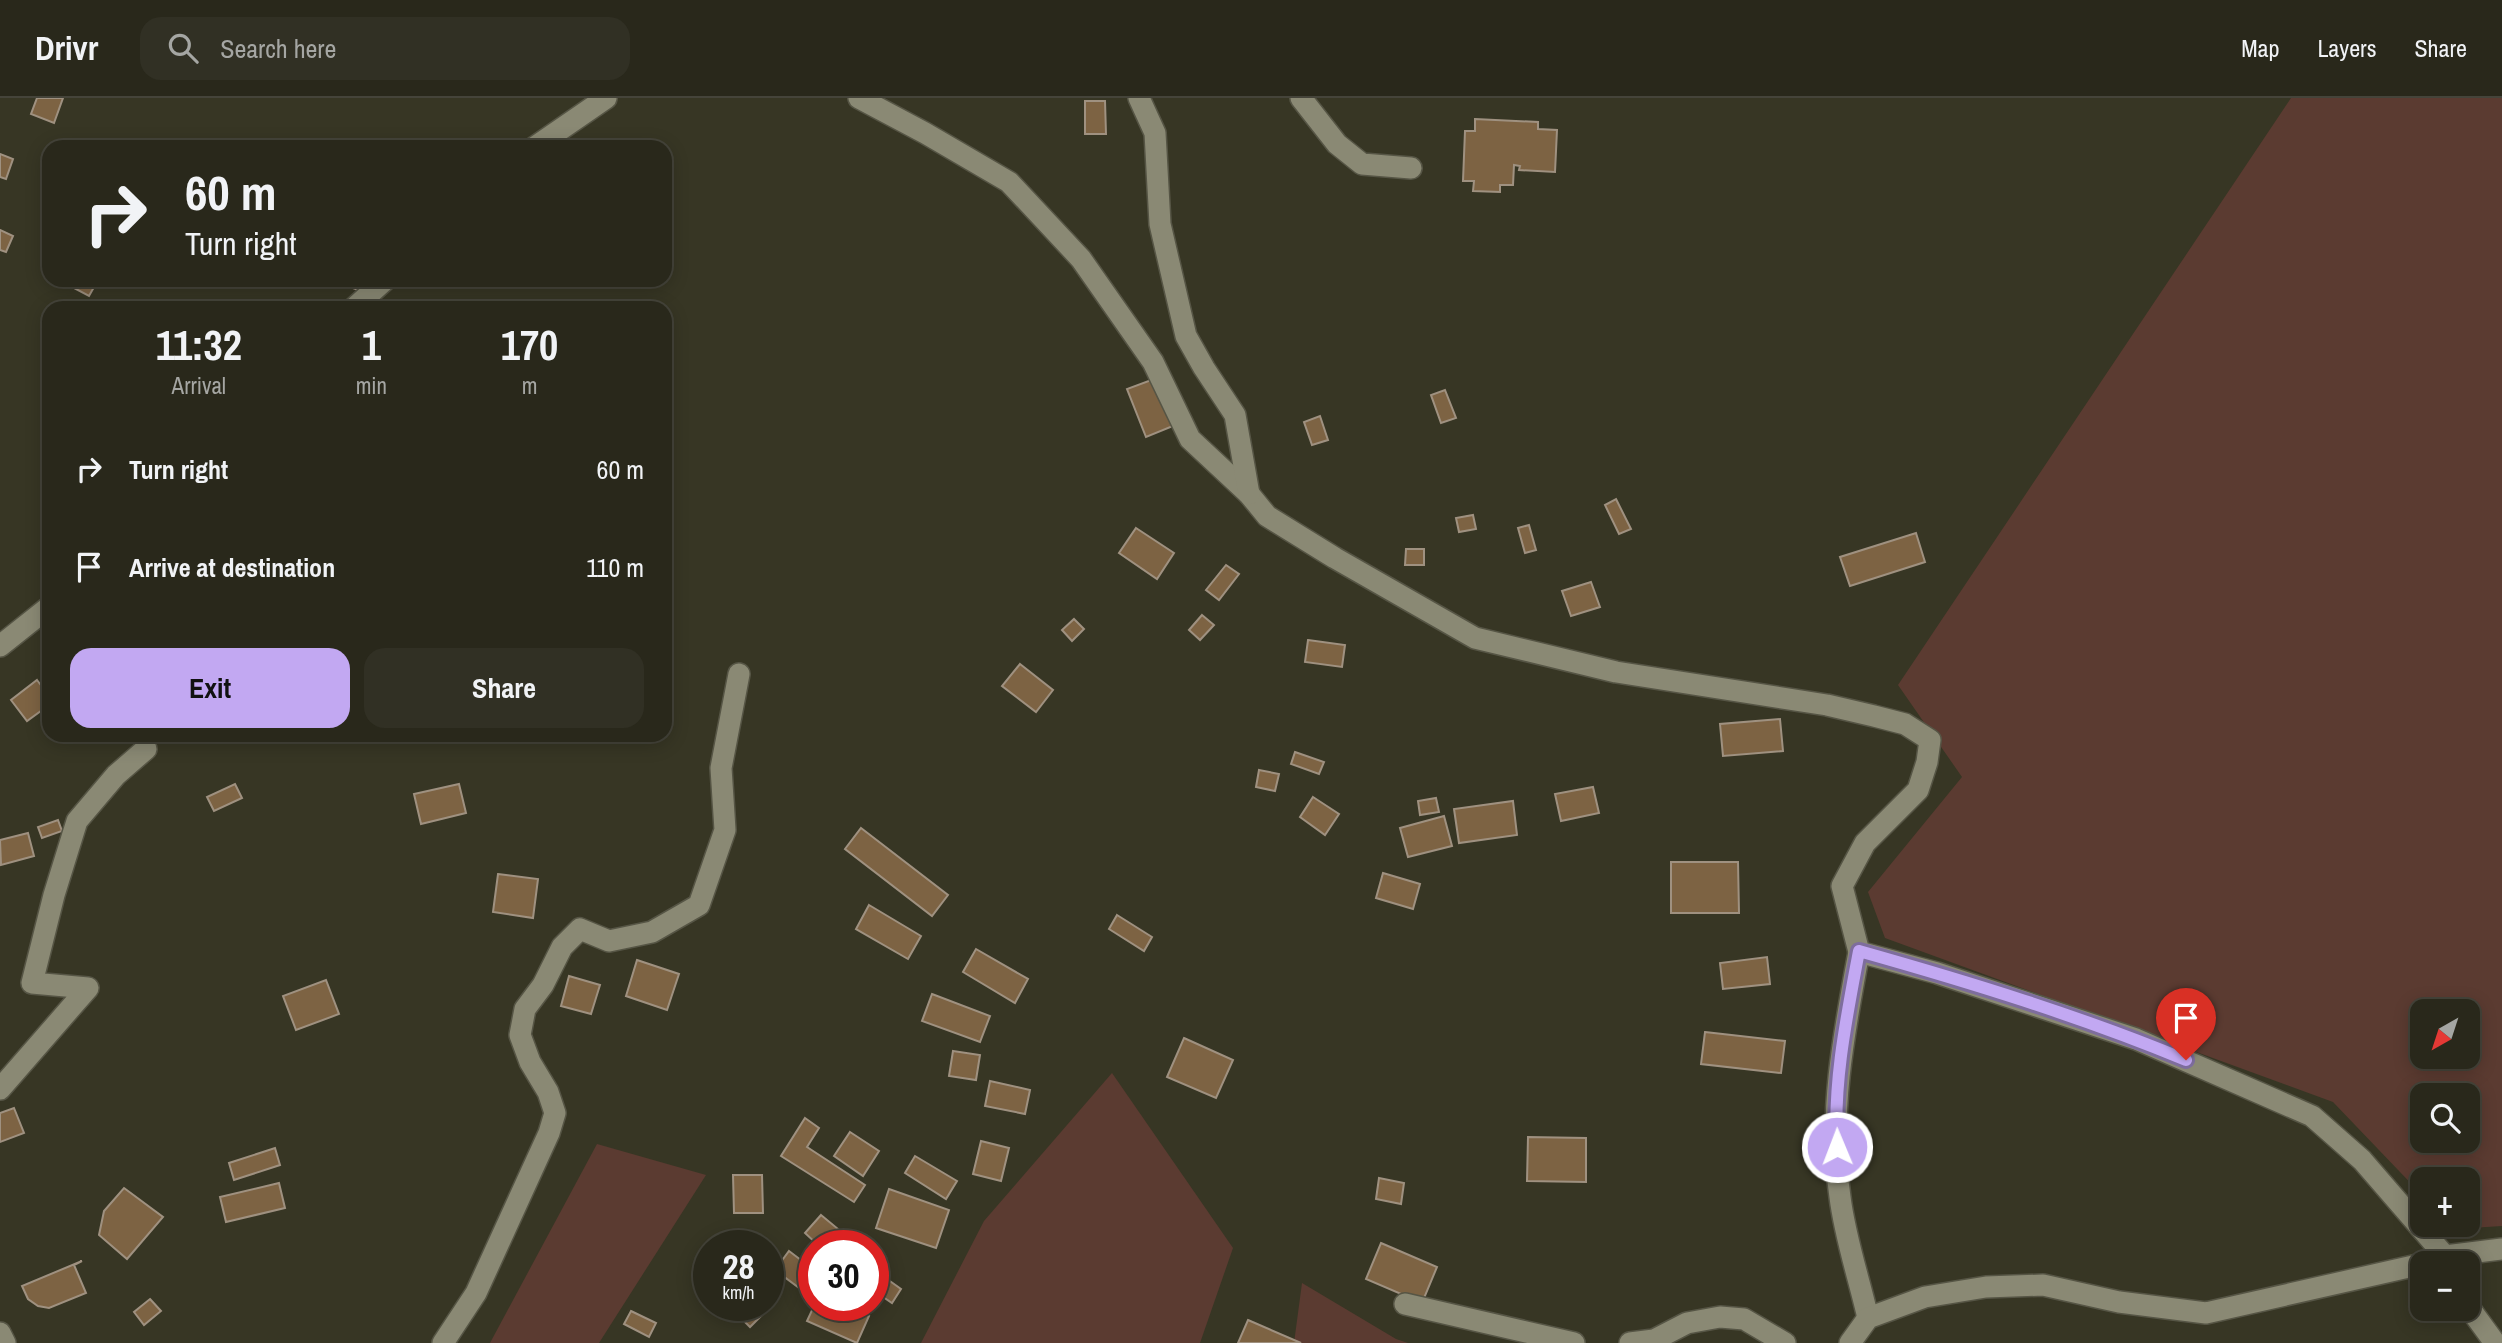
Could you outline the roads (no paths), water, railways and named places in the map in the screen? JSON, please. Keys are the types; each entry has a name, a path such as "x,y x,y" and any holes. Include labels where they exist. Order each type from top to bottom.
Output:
{"street":[{"path":"545,140 606,98"},
{"path":"859,98 1009,182 1081,259 1153,362 1190,439 1249,494 1266,516 1475,638 1616,672 1827,705 1905,724 1930,740 1927,762 1918,790 1865,843 1842,886 1859,951 1844,1032 1835,1121 1840,1198 1868,1318"},
{"path":"1139,98 1155,133 1160,224 1186,335 1235,415 1249,494"},
{"path":"1301,98 1337,144 1362,164 1411,168"},
{"path":"362,301 377,287"},
{"path":"0,646 42,613"},
{"path":"443,1343 476,1293 550,1133 555,1113 548,1092 530,1062 520,1035 525,1009 542,985 562,947 580,929 609,941 652,932 699,905 725,830 721,768 739,674"},
{"path":"0,1088 88,988 32,983 54,895 77,821 116,775 146,749"},
{"path":"1859,951 1937,973 2136,1039 2312,1116 2362,1160 2425,1251"},
{"path":"2480,1253 2502,1249"},
{"path":"1850,1343 1868,1318 1925,1297 1986,1287 2043,1284 2119,1302 2206,1313 2410,1267"},
{"path":"1405,1304 1574,1343"},
{"path":"1630,1343 1654,1339 1687,1323 1720,1317 1744,1319 1785,1343"},
{"path":"2479,1321 2495,1343"},
{"path":"0,1334 5,1343"}]}
